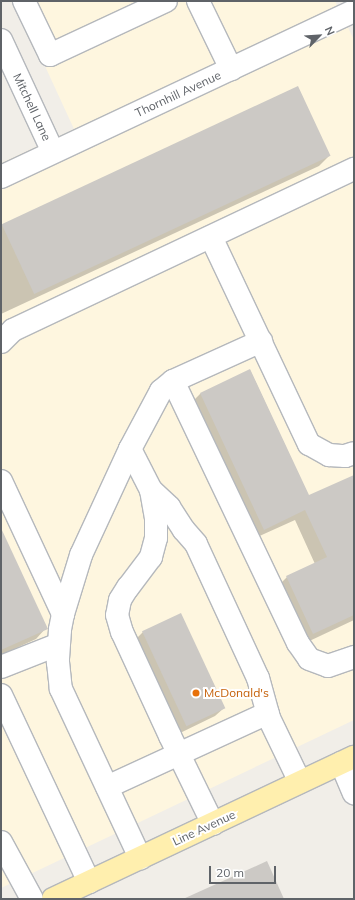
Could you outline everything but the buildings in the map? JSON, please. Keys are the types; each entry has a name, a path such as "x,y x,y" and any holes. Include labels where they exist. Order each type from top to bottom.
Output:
{"main road":[{"name":"Line Avenue","path":"53,899 347,760"}],"street":[{"path":"24,1 50,55 166,1"},
{"path":"198,1 231,69"},
{"name":"Thornhill Avenue","path":"1,177 354,11"},
{"name":"Mitchell Lane","path":"1,40 53,152"},
{"path":"1,342 14,330 354,169"},
{"path":"211,237 309,444 329,455 345,456 354,453"},
{"path":"140,858 61,689 58,662 60,630 81,555 130,449 161,391 172,381 261,341"},
{"path":"172,381 298,643 309,659 328,666 354,657"},
{"path":"130,449 151,490 156,518 156,538 151,557 128,586 120,600 116,615 122,632 213,824"},
{"path":"1,481 60,630"},
{"path":"151,490 169,507 184,530 196,544 258,678 268,713 300,782"},
{"path":"1,667 60,630"},
{"path":"1,695 89,882"},
{"path":"107,787 268,713"},
{"path":"347,760 354,793"},
{"path":"1,842 32,899"}],"shaded area":[{"path":"15,1 335,1 354,40 354,720 1,888 1,163 74,129"}],"place":[{"name":"McDonald's","path":"196,693"}]}
